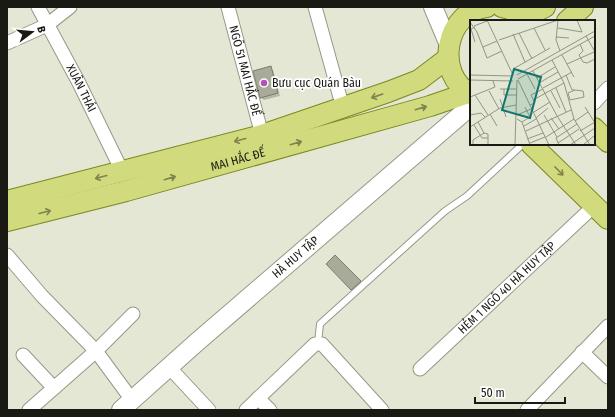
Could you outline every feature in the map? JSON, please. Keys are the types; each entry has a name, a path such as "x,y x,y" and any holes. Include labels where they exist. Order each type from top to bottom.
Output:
{"main road":[{"path":"433,7 448,52 451,71 470,98"},
{"path":"448,52 453,32 461,21 471,12 487,7"},
{"path":"515,12 545,7"},
{"path":"568,20 583,7"},
{"name":"MAI HẮC ĐẾ","path":"7,201 262,134 343,108 419,80 448,52"},
{"name":"MAI HẮC ĐẾ","path":"7,221 126,191 407,112 470,98"},
{"name":"HÀ HUY TẬP","path":"126,405 470,98"},
{"path":"595,129 608,142"},
{"path":"533,145 608,219"}],"street":[{"name":"XUÂN THÁI","path":"38,7 79,83 122,171"},
{"path":"7,43 47,25 70,7"},
{"name":"NGÕ 51 MAI HẮC ĐẾ","path":"228,7 262,134"},
{"path":"315,7 343,108"},
{"path":"595,102 608,88"},
{"name":"HẺM 1 NGÕ 40 HÀ HUY TẬP","path":"420,369 594,206"},
{"path":"7,255 42,296 96,351 126,405"},
{"path":"29,410 96,351 133,314"},
{"path":"527,410 608,326"},
{"path":"246,410 318,343 322,344 382,410"},
{"path":"582,352 608,377"},
{"path":"23,355 54,388"},
{"path":"169,368 209,410"},
{"path":"258,398 270,410"}],"lane":[{"path":"318,343 320,324 446,210 467,196 522,145"}],"building":[{"name":"Bưu cục Quán Bàu","path":"271,66 278,93 260,98 253,71"},
{"path":"335,255 361,281 351,290 326,264"}],"place":[{"name":"Bưu cục Quán Bàu","path":"264,83"}]}
